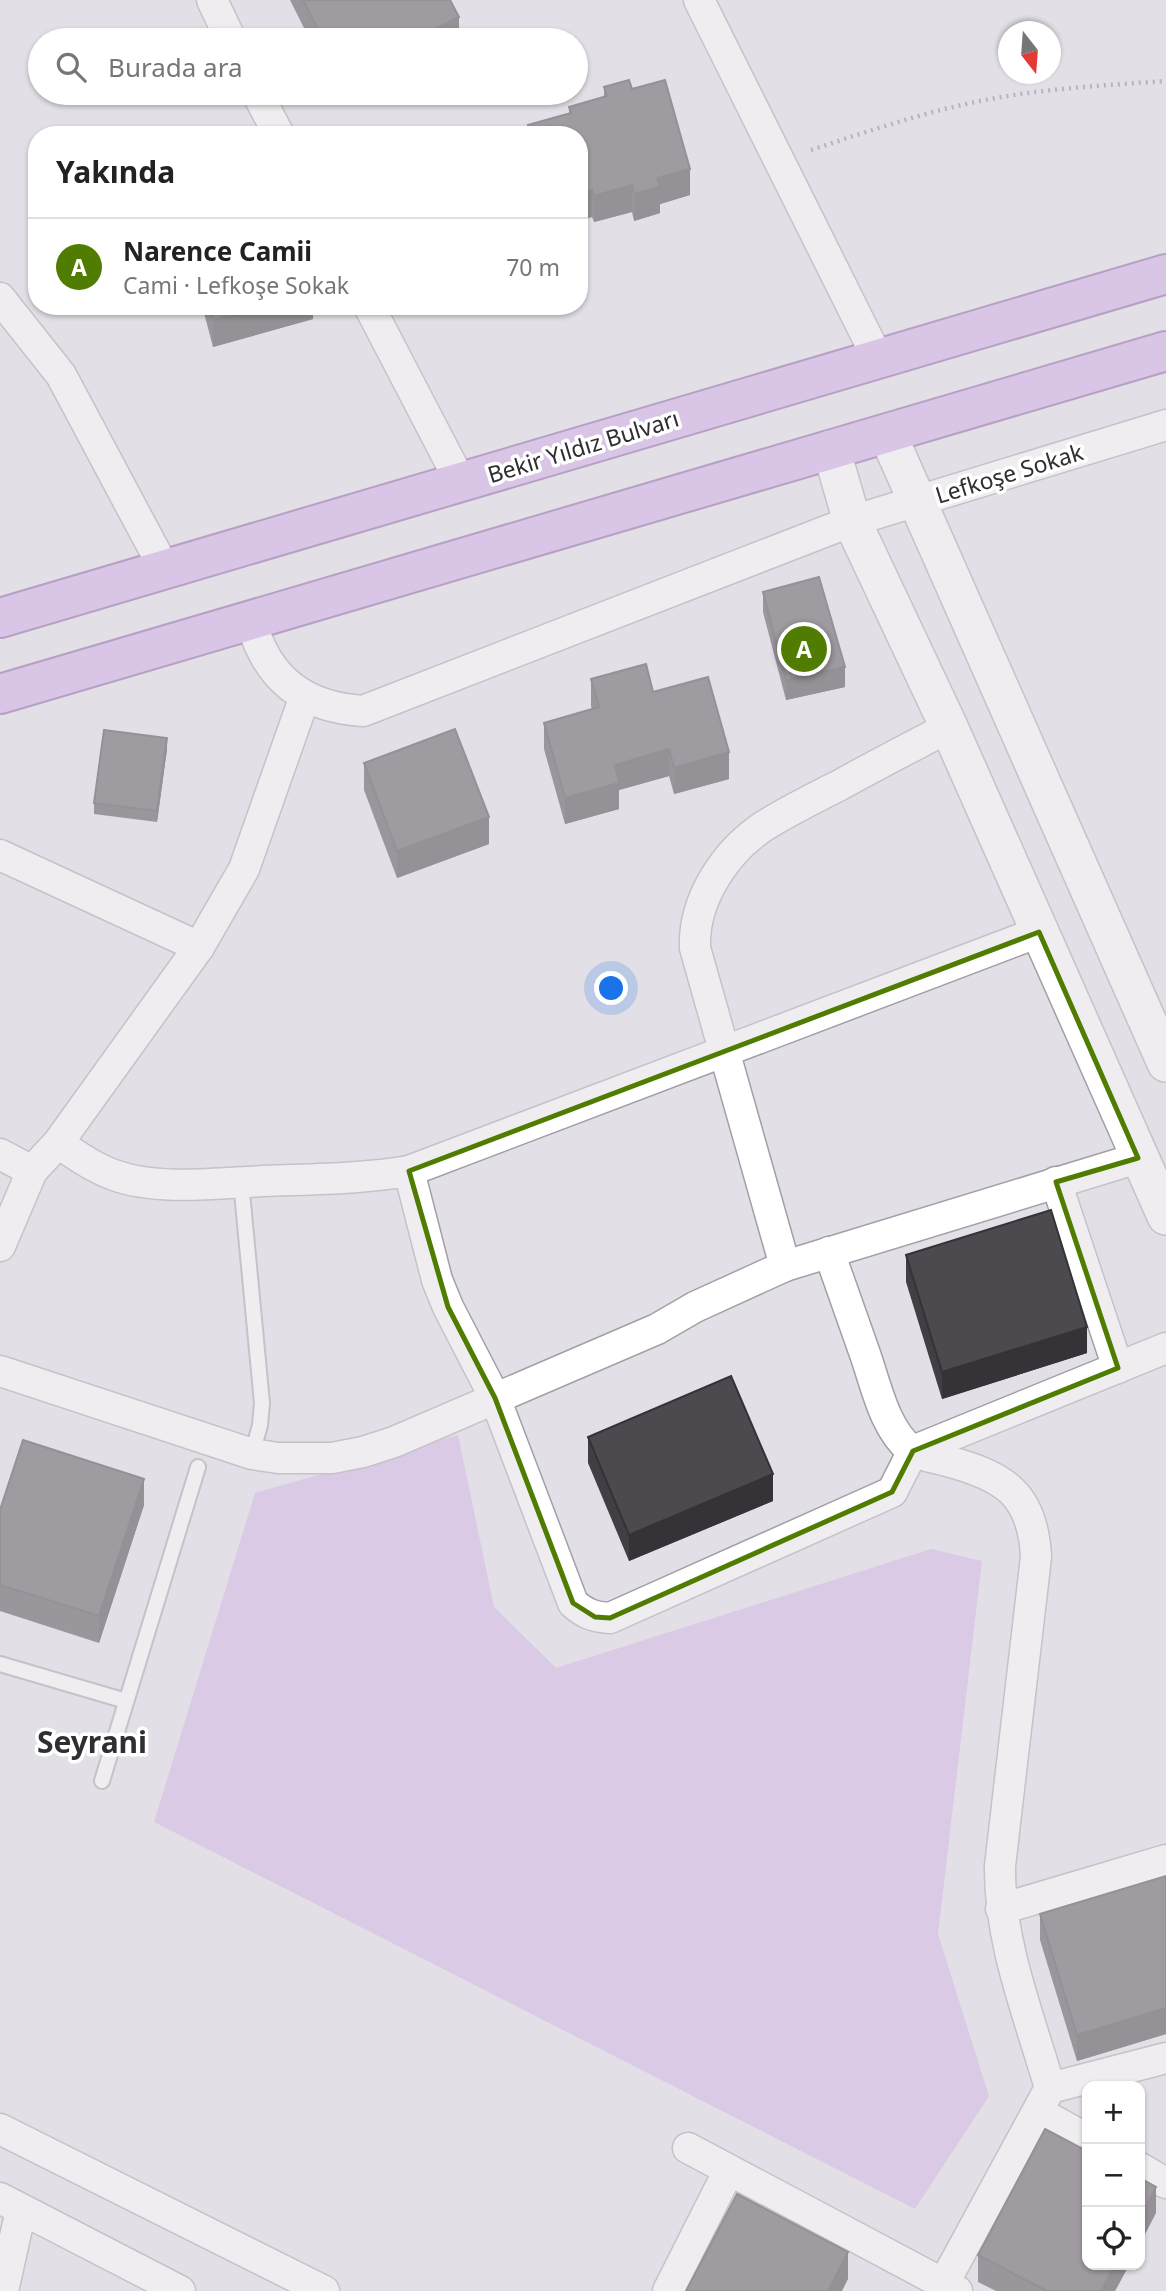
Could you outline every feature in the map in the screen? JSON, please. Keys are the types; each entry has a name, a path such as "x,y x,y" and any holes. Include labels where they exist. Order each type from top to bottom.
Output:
{"main road":[{"name":"Bekir Yıldız Bulvarı","path":"0,618 1166,274"},
{"path":"0,694 1166,351"}],"street":[{"path":"212,0 225,28"},
{"path":"698,0 878,359"},
{"path":"263,105 274,126"},
{"path":"0,298 61,375 165,570"},
{"path":"374,315 461,483"},
{"name":"Lefkoşe Sokak","path":"305,696 323,705 363,711 852,522 1166,425"},
{"path":"887,433 1161,1040"},
{"path":"831,449 852,522 949,726 1166,1216"},
{"path":"0,1246 32,1171 58,1143 199,947 244,869 305,696 288,685 264,656 251,621"},
{"path":"785,1266 695,940 700,908 714,879 729,859 762,827 949,726"},
{"path":"0,855 199,947"},
{"path":"58,1143 114,1175 143,1182 346,1178 409,1171 1039,932"},
{"path":"0,1154 32,1171"},
{"path":"0,1371 252,1454 305,1460 332,1458 394,1442 657,1329 695,1307 785,1266 1139,1158"},
{"path":"409,1171 448,1307 495,1398 573,1603 595,1617 610,1618 892,1492 913,1451 1166,1348"},
{"path":"1056,1182 1118,1368"},
{"path":"829,1252 891,1424 913,1451 980,1469 995,1477 1009,1487 1030,1517 1036,1557 1000,1866 1001,1909 1044,2100 1082,2134"},
{"path":"1001,1909 1166,1860"},
{"path":"688,2148 932,2284 1044,2100 1166,2058"},
{"path":"0,2129 324,2291"},
{"path":"668,2291 729,2170"},
{"path":"1145,2171 1166,2183"},
{"path":"3,2288 10,2204 180,2291"}],"lane":[{"path":"241,1182 262,1403 260,1425 252,1454"},
{"path":"102,1781 198,1467"},
{"path":"0,1664 126,1701"}],"path":[{"path":"779,161 897,122 995,98 1037,91 1166,81"}],"highlighted area":[{"path":"1039,932 1138,1158 1056,1182 1118,1368 913,1451 892,1492 610,1618 595,1617 573,1603 495,1398 448,1307 409,1171"}],"shaded area":[{"path":"458,1435 494,1607 556,1668 931,1549 982,1561 938,1934 989,2096 915,2209 154,1822 255,1493"}],"building":[{"path":"303,0 450,0 459,17 437,28 317,28"},
{"path":"629,80 632,89 665,80 690,169 657,178 660,187 634,194 632,185 594,196 592,190 588,191 588,126 528,125 571,113 569,107 588,105 588,102 607,96 604,87"},
{"path":"212,315 232,315 213,320"},
{"path":"819,577 845,667 786,680 763,592"},
{"path":"646,664 653,692 708,677 729,752 674,768 669,749 615,765 619,783 565,798 544,723 599,707 591,679"},
{"path":"455,729 489,817 397,851 364,763"},
{"path":"104,730 167,738 157,811 94,803"},
{"path":"1051,1210 1087,1327 942,1372 906,1255"},
{"path":"731,1376 773,1474 629,1535 588,1437"},
{"path":"23,1440 144,1479 99,1616 0,1585 0,1510"},
{"path":"1166,1876 1166,2008 1077,2035 1040,1914"},
{"path":"1045,2129 1082,2148 1082,2270 1112,2270 1101,2291 1047,2291 978,2255"},
{"path":"1145,2181 1156,2187 1145,2208"},
{"path":"737,2194 848,2252 828,2291 686,2291"}],"place":[{"name":"Narence Camii","path":"804,649"}],"district":[{"name":"Seyrani","path":"92,1741"}]}
